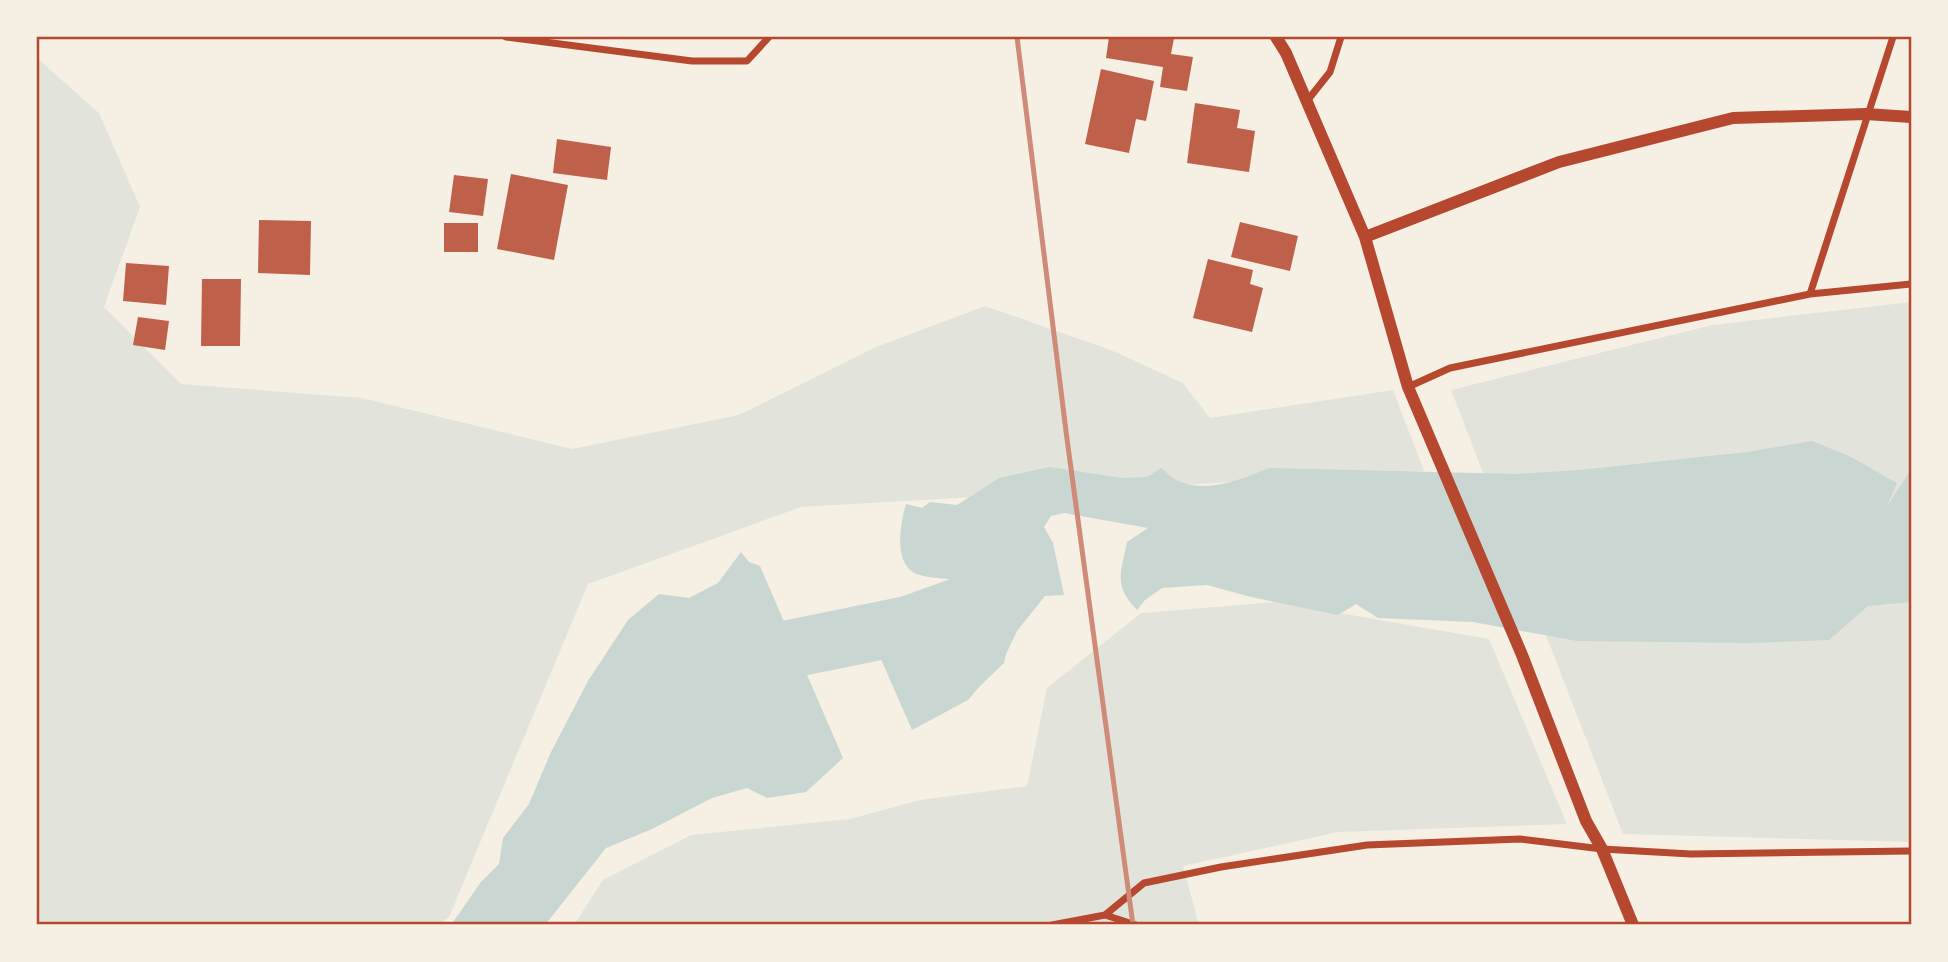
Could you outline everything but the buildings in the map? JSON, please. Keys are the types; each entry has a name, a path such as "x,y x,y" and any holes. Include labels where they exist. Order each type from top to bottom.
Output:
{"street":[{"path":"506,37 692,61 747,61 769,37"},
{"path":"1276,37 1286,53 1365,237 1408,387 1522,655 1587,821 1602,849 1633,925"},
{"path":"1306,101 1329,72 1341,37"},
{"path":"1810,294 1893,37"},
{"path":"1365,237 1559,162 1733,118 1866,114 1911,117"},
{"path":"1408,387 1450,368 1810,294 1911,284"},
{"path":"1105,915 1144,883 1221,867 1367,845 1520,839 1602,849 1691,854 1911,851"},
{"path":"1052,925 1105,915 1136,925"}],"shaded area":[{"path":"37,58 99,113 140,207 104,307 181,384 362,398 572,449 739,415 876,347 985,306 1111,350 1183,383 1210,418 1393,390 1424,471 801,507 588,584 449,917 438,925 37,925"},
{"path":"1911,302 1911,842 1623,834 1451,390 1712,325"},
{"path":"1812,441 1851,457 1897,483 1887,506 1911,470 1911,602 1868,606 1829,640 1751,643 1577,641 1473,622 1378,618 1356,604 1338,615 1207,585 1162,588 1145,600 1137,610 1124,593 1121,571 1127,542 1148,528 1064,513 1051,516 1044,527 1053,543 1064,595 1045,596 1017,631 1004,663 968,700 912,730 877,650 932,609 948,602 949,579 920,575 911,571 905,563 900,534 906,504 922,508 930,502 957,505 999,478 1050,467 1122,478 1147,477 1161,468 1178,481 1201,486 1225,484 1269,468 1516,474 1747,452"},
{"path":"741,552 749,562 760,566 843,758 806,792 767,798 747,788 712,798 652,829 606,848 545,925 451,925 481,882 499,864 503,838 529,804 551,752 588,681 628,620 659,594 689,598 718,583"},
{"path":"1276,602 1489,639 1567,824 1338,832 1183,866 1199,925 574,925 603,880 691,835 850,819 920,800 1027,786 1047,688 1141,613"}],"waterway":[{"path":"730,693 785,650 908,625 986,597"}],"railway":[{"path":"1017,37 1067,439 1133,925"}]}
